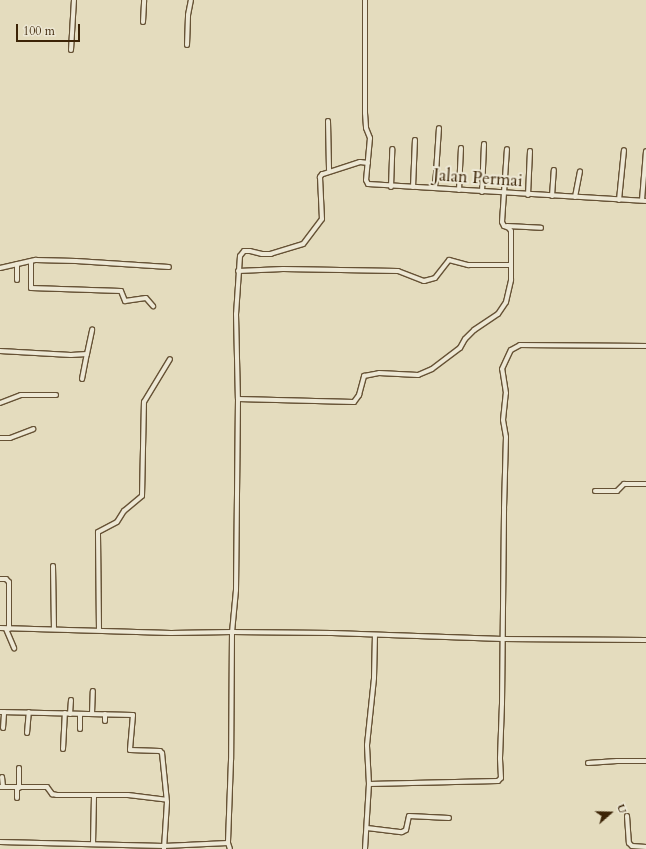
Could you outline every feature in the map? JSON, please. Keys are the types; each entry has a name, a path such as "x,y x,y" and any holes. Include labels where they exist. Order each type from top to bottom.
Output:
{"street":[{"path":"71,50 74,0"},
{"path":"143,22 144,0"},
{"path":"188,45 188,15 191,0"},
{"name":"Jalan Permai","path":"365,0 366,125 370,138 367,183 371,185 391,187 435,188 618,200 644,200"},
{"path":"328,121 329,170"},
{"path":"435,188 438,128"},
{"path":"413,187 415,140"},
{"path":"482,192 484,144"},
{"path":"459,190 460,148"},
{"path":"391,187 392,149"},
{"path":"238,399 354,402 359,395 364,376 379,373 418,375 432,370 460,348 465,339 474,330 498,314 508,297 512,238 510,230 504,226 502,222 507,149"},
{"path":"618,200 624,150"},
{"path":"528,195 530,151"},
{"path":"644,200 646,151"},
{"path":"230,849 228,843 231,760 232,632 236,590 238,399 236,352 238,271 240,256 244,251 250,250 266,254 300,246 312,234 323,216 320,177 323,172 360,162 368,163"},
{"path":"552,196 554,170"},
{"path":"575,197 580,171"},
{"path":"506,226 541,228"},
{"path":"238,271 284,269 398,271 424,281 435,278 449,260 468,265 510,265"},
{"path":"31,261 31,288 121,291 125,301 146,298 153,306"},
{"path":"0,268 31,261 76,261 169,267"},
{"path":"17,264 17,280"},
{"path":"82,379 92,330"},
{"path":"369,784 500,780 506,437 503,420 506,393 502,369 507,358 514,347 520,345 646,346"},
{"path":"0,351 71,355 87,354"},
{"path":"99,630 98,532 117,522 124,511 142,496 144,402 170,359"},
{"path":"0,403 21,395 56,395"},
{"path":"0,438 10,438 33,429"},
{"path":"595,491 617,492 622,484 646,484"},
{"path":"53,566 54,629"},
{"path":"0,579 6,578 9,582 7,628 14,648"},
{"path":"0,628 375,635 503,639 646,640"},
{"path":"365,849 369,784 367,745 374,678 375,635"},
{"path":"92,714 93,691"},
{"path":"70,714 71,700"},
{"path":"3,728 2,712 133,715 131,750 162,752 166,800 164,847"},
{"path":"27,733 29,712"},
{"path":"63,749 65,714"},
{"path":"80,714 80,729"},
{"path":"104,714 105,721"},
{"path":"588,763 646,761"},
{"path":"17,798 19,768"},
{"path":"2,777 1,787 47,787 52,794 128,795 166,800"},
{"path":"94,795 95,846"},
{"path":"367,828 402,832 406,830 409,816 449,818"},
{"path":"627,816 629,843 632,846 646,847"},
{"path":"0,842 164,847 228,843"}]}
